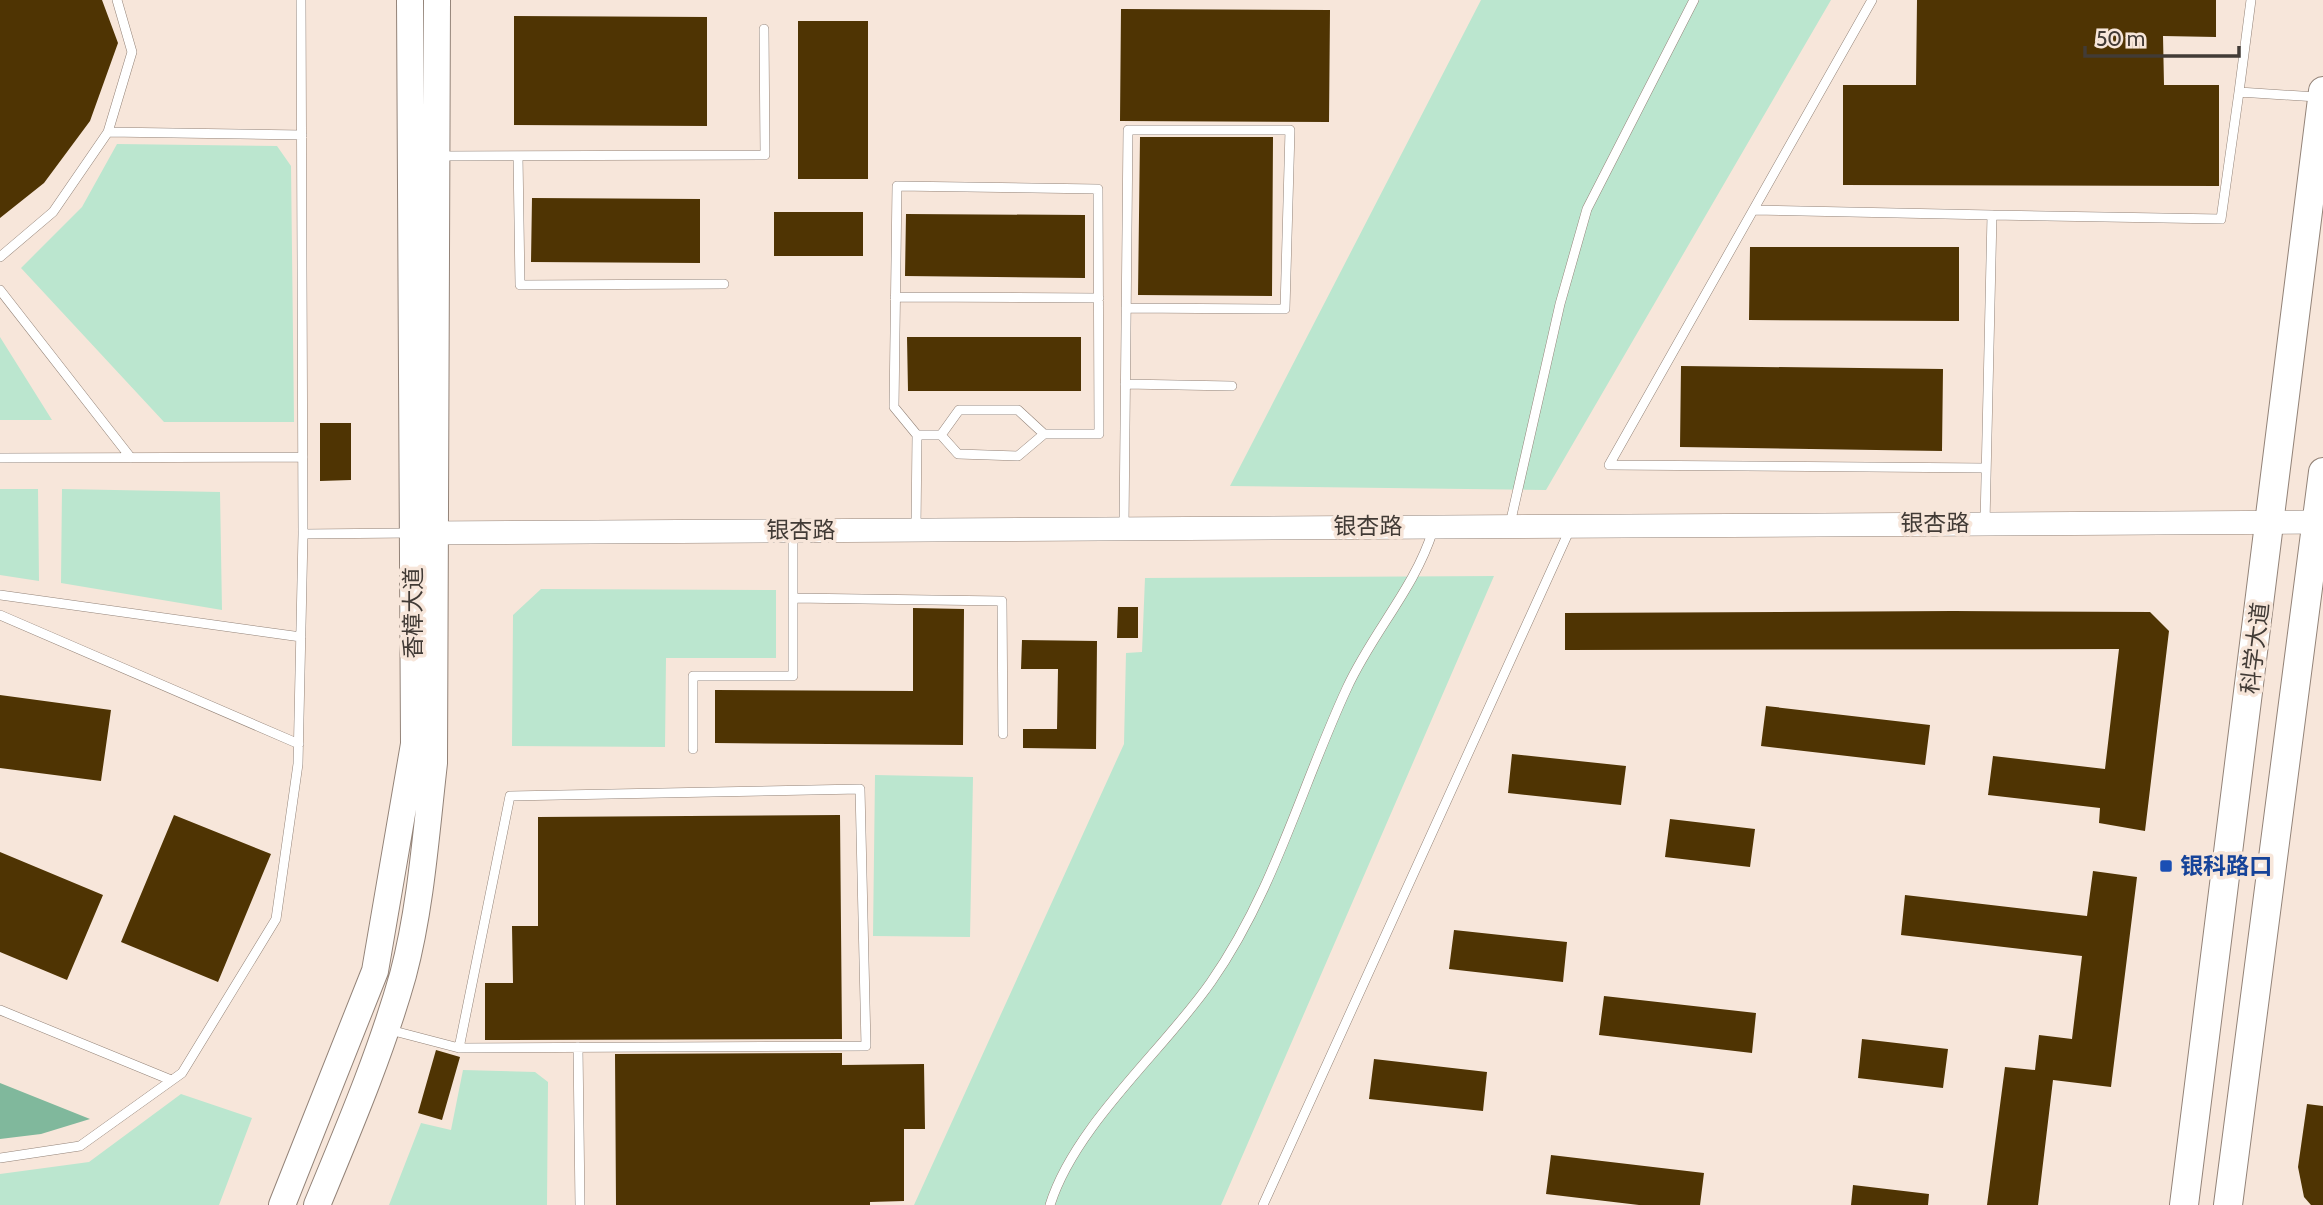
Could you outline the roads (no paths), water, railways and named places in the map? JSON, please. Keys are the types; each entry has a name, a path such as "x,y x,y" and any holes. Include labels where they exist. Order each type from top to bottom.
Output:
{"main road":[{"name":"香樟大道","path":"317,1205 359,1104 403,973 422,866 434,763 424,533 410,0"},
{"name":"香樟大道","path":"282,1205 375,971 414,744 437,156 437,0"},
{"name":"科学大道","path":"2184,1205 2323,91"},
{"name":"科学大道","path":"2228,1205 2320,522 2323,472"}],"street":[{"name":"银杏路","path":"424,533 1510,524 2320,522"}],"lane":[{"path":"0,257 53,212 108,132 132,52 117,0"},
{"path":"0,1158 80,1146 182,1073 276,919 299,744 303,534 301,0"},
{"path":"1510,524 1560,304 1587,209 1694,0"},
{"path":"1872,0 1609,465 1986,468"},
{"path":"1754,210 2221,219 2251,0"},
{"path":"437,156 765,155 764,29"},
{"path":"2239,92 2322,97"},
{"path":"1124,527 1125,384 1128,130 1290,130 1285,309 1126,308"},
{"path":"108,132 302,135"},
{"path":"518,156 520,285 724,284"},
{"path":"916,529 917,435 894,407 897,186 1098,189 1099,434 1044,433 1018,410 959,410 942,435"},
{"path":"1985,523 1992,215"},
{"path":"0,290 131,457"},
{"path":"895,297 1099,298"},
{"path":"1125,384 1232,386"},
{"path":"917,435 942,435 958,454 1018,456 1044,433"},
{"path":"0,458 303,457"},
{"path":"1263,1205 1572,524"},
{"path":"1049,1205 1086,1136 1210,983 1243,932 1278,859 1347,687 1425,557 1435,525"},
{"path":"693,749 693,676 793,676 793,530"},
{"path":"303,534 424,533"},
{"path":"0,595 301,637"},
{"path":"793,598 1002,601 1003,734"},
{"path":"0,615 299,744"},
{"path":"384,1029 459,1048 866,1046 860,789 510,796 459,1048"},
{"path":"0,1010 171,1080"},
{"path":"578,1047 580,1205"}],"place":[{"name":"银科路口","path":"2166,866"}]}
